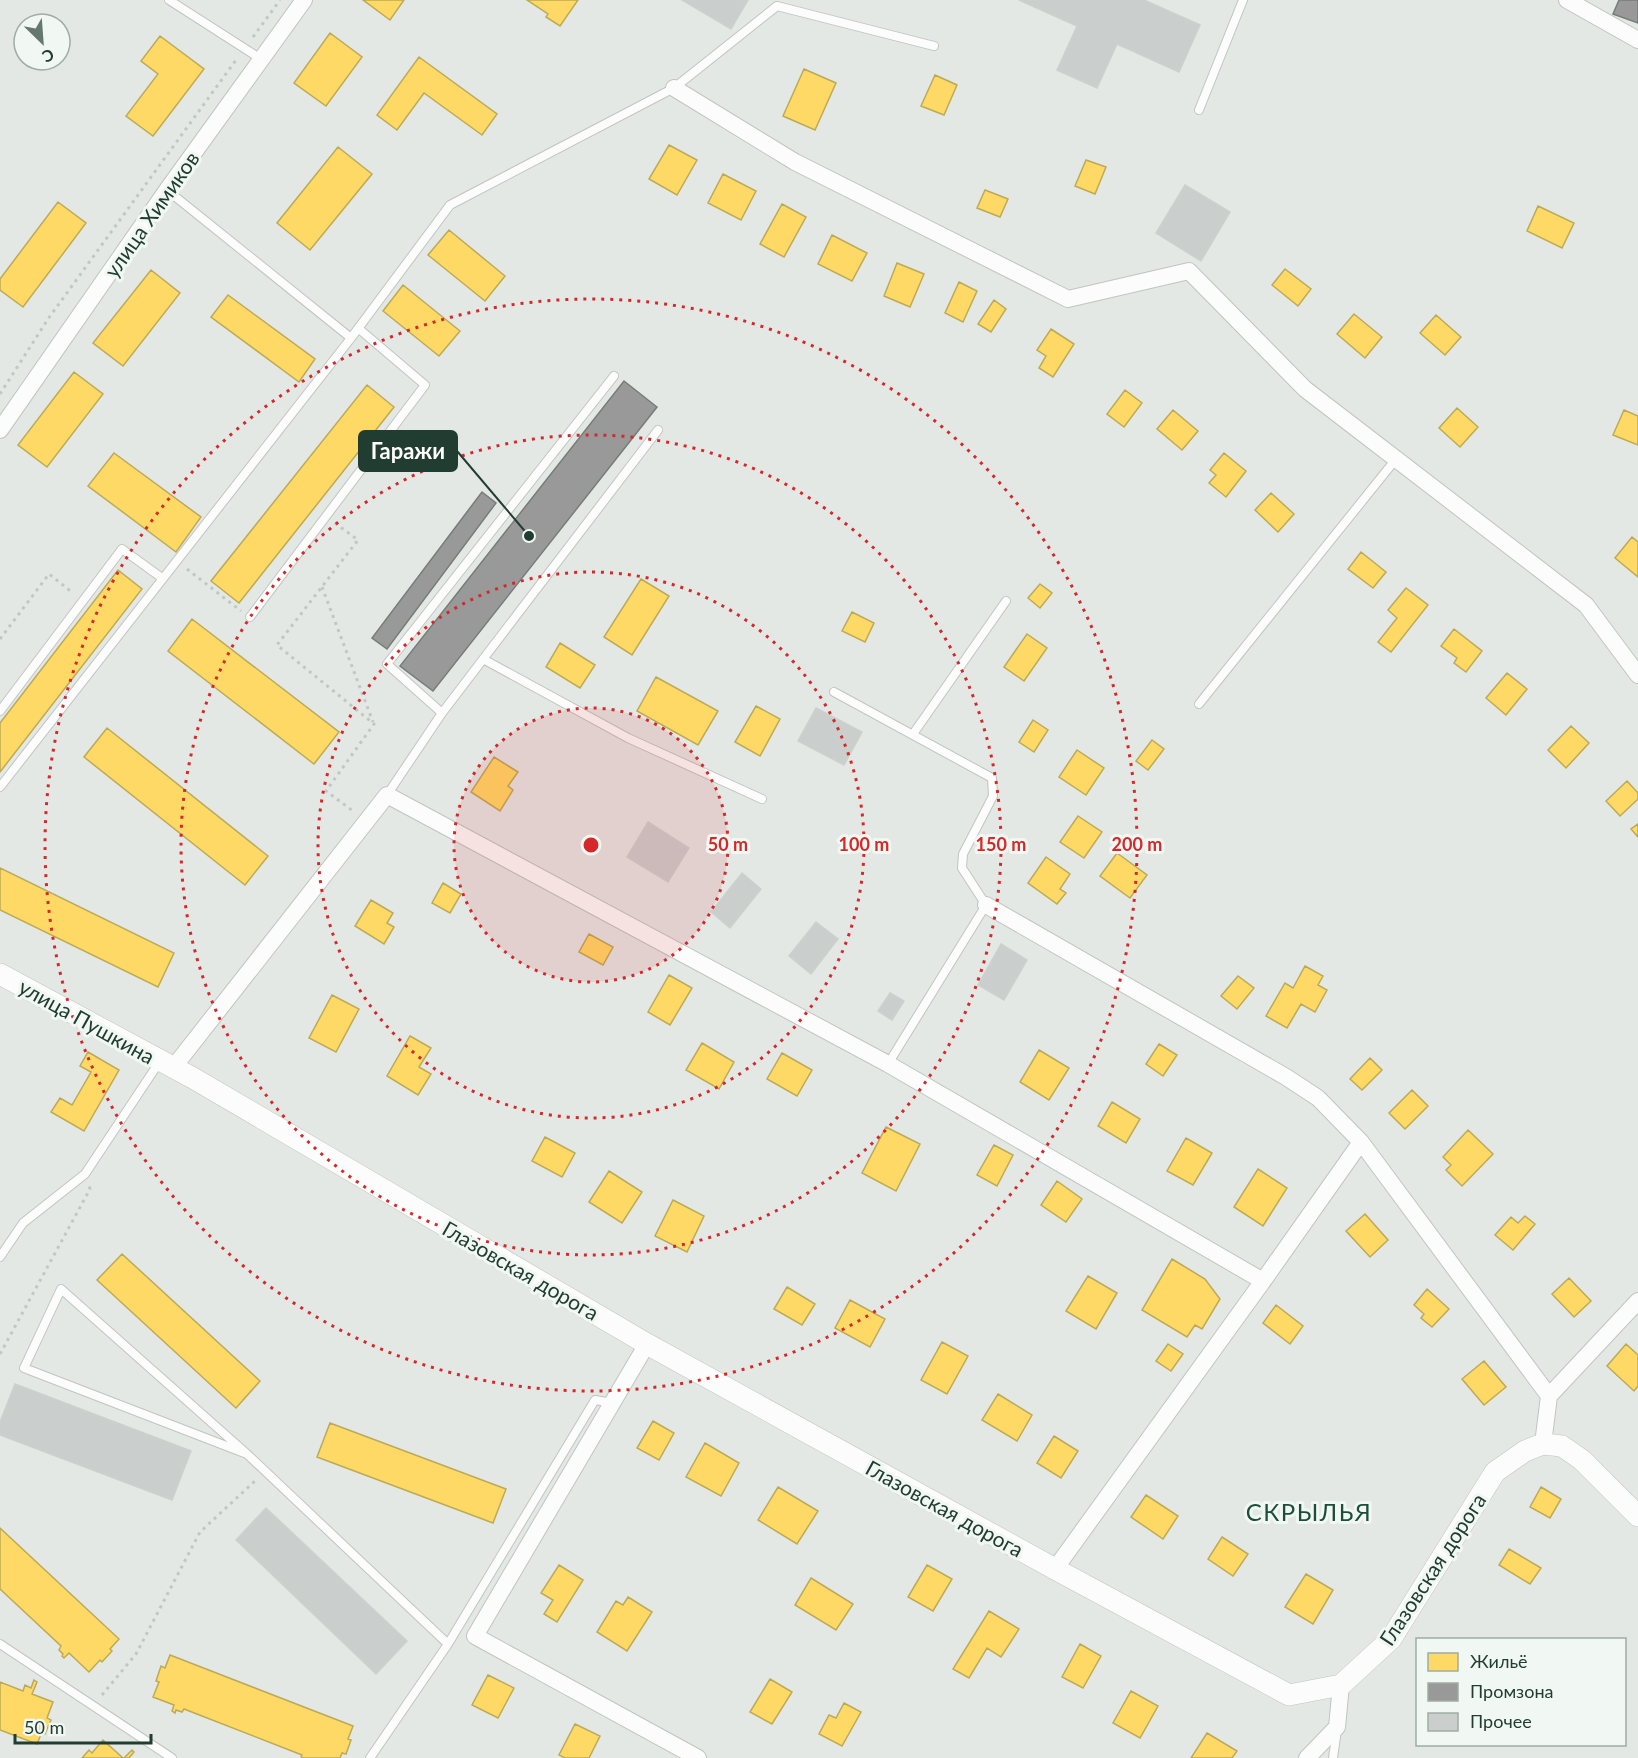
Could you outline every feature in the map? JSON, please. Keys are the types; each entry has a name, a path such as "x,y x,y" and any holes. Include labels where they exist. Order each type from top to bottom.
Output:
{"street":[{"name":"улица Химиков","path":"0,430 167,190 304,0"},
{"path":"1567,0 1638,40"},
{"path":"674,88 795,162 1068,299 1189,271 1305,389 1586,605 1638,675"},
{"path":"167,1064 387,795 888,1064 1263,1281"},
{"path":"986,905 1286,1077 1318,1098 1361,1142 1549,1396"},
{"name":"улица Пушкина","path":"0,974 167,1064"},
{"name":"Глазовская дорога","path":"167,1064 647,1344 1289,1695 1341,1685 1390,1639 1495,1472 1525,1451 1543,1444"},
{"path":"1055,1569 1361,1142"},
{"path":"1638,1300 1549,1396 1543,1444 1562,1446 1582,1460 1638,1516"},
{"path":"647,1344 475,1636 698,1758"},
{"path":"1307,1758 1337,1727 1341,1685"}],"lane":[{"path":"1199,110 1243,0"},
{"path":"171,1 261,59"},
{"path":"0,787 351,338 450,205 674,88 777,6 934,46"},
{"path":"167,190 351,338"},
{"path":"250,617 425,385 358,328"},
{"path":"442,713 387,664 614,376"},
{"path":"387,795 442,713 658,430"},
{"path":"1199,704 1396,459"},
{"path":"0,711 122,549 162,579"},
{"path":"913,734 1006,602"},
{"path":"483,659 628,738 762,799"},
{"path":"834,692 992,778 993,796 963,854 962,868 986,905 888,1064"},
{"path":"0,1257 23,1223 85,1174 167,1064"},
{"path":"247,1454 24,1368 61,1289 158,1376 247,1454 266,1471 448,1644"},
{"path":"370,1758 448,1644 595,1400 612,1403"},
{"path":"0,1644 172,1758"},
{"path":"1333,1758 1337,1727"}],"path":[{"path":"0,394 48,319 280,0"},
{"path":"326,516 358,540 277,645 374,724"},
{"path":"176,561 250,617"},
{"path":"0,639 49,574 83,602"},
{"path":"322,587 374,724"},
{"path":"366,821 326,791 374,724"},
{"path":"0,1354 90,1189 85,1174"},
{"path":"93,1706 136,1654 200,1532 266,1471"}],"building: Жильё":[{"path":"363,0 404,0 390,20"},
{"path":"527,0 578,0 560,26 546,17 548,14"},
{"path":"330,33 362,57 326,106 294,83"},
{"path":"160,36 204,69 153,136 126,116 158,74 141,61"},
{"path":"419,57 497,114 482,135 424,93 397,130 377,115"},
{"path":"804,69 836,83 815,130 783,116"},
{"path":"935,75 957,85 944,115 921,106"},
{"path":"669,145 697,160 677,195 649,179"},
{"path":"338,147 372,174 310,250 277,223"},
{"path":"1086,160 1106,167 1095,194 1075,186"},
{"path":"723,174 756,191 741,220 708,203"},
{"path":"985,190 1008,199 1000,217 977,208"},
{"path":"58,202 86,223 23,307 0,290 0,279"},
{"path":"782,204 806,217 784,257 760,244"},
{"path":"1538,206 1574,223 1562,248 1527,231"},
{"path":"449,230 505,276 485,301 428,255"},
{"path":"832,235 867,253 852,281 818,264"},
{"path":"897,263 924,274 910,307 884,296"},
{"path":"1285,269 1311,289 1298,306 1272,285"},
{"path":"151,270 180,293 123,366 93,343"},
{"path":"959,282 977,291 963,322 945,313"},
{"path":"403,285 460,331 439,356 383,311"},
{"path":"228,295 315,359 299,382 211,317"},
{"path":"994,300 1006,309 991,332 978,324"},
{"path":"1354,314 1382,337 1365,358 1337,334"},
{"path":"1436,315 1461,337 1445,355 1420,333"},
{"path":"1051,329 1074,344 1053,377 1039,368 1046,356 1037,350"},
{"path":"74,372 103,394 47,467 18,445"},
{"path":"367,385 394,407 239,603 211,581"},
{"path":"1125,390 1142,403 1124,427 1107,414"},
{"path":"1457,408 1478,427 1460,447 1439,428"},
{"path":"1173,410 1198,431 1182,450 1157,429"},
{"path":"1624,410 1638,416 1638,445 1613,435"},
{"path":"114,453 201,517 176,552 88,486"},
{"path":"1224,453 1246,471 1226,497 1209,483 1216,475 1210,470"},
{"path":"1271,493 1294,514 1278,532 1255,510"},
{"path":"1632,537 1638,542 1638,577 1615,558"},
{"path":"1361,552 1386,572 1373,588 1348,569"},
{"path":"118,570 142,589 0,772 0,723"},
{"path":"641,579 669,596 632,655 604,637"},
{"path":"1040,584 1052,593 1040,608 1028,598"},
{"path":"1406,588 1428,605 1391,652 1378,642 1397,618 1388,610"},
{"path":"852,612 874,623 865,642 842,631"},
{"path":"192,619 339,732 314,764 168,651"},
{"path":"1454,629 1482,651 1466,672 1454,663 1457,658 1441,646"},
{"path":"1027,634 1047,648 1024,681 1004,667"},
{"path":"560,643 595,665 580,688 546,667"},
{"path":"1507,673 1527,689 1506,715 1486,698"},
{"path":"656,677 718,711 698,745 637,711"},
{"path":"756,706 780,719 760,756 735,742"},
{"path":"1033,720 1048,730 1034,752 1019,742"},
{"path":"1571,726 1589,743 1566,768 1548,750"},
{"path":"107,728 268,856 245,885 84,757"},
{"path":"1152,740 1164,749 1148,770 1136,761"},
{"path":"1077,750 1104,768 1086,795 1059,777"},
{"path":"494,757 518,772 508,786 513,790 500,811 471,792"},
{"path":"1627,781 1638,793 1638,799 1620,816 1606,801"},
{"path":"1078,816 1102,832 1084,858 1060,842"},
{"path":"1638,824 1638,837 1631,829"},
{"path":"1117,853 1147,875 1130,898 1100,876"},
{"path":"1046,857 1070,874 1060,889 1066,893 1057,904 1028,883"},
{"path":"0,868 174,953 158,987 0,910"},
{"path":"443,883 461,894 450,913 432,903"},
{"path":"371,900 393,913 387,923 394,927 384,944 355,926"},
{"path":"589,934 613,947 603,965 579,952"},
{"path":"1305,966 1323,976 1318,985 1327,990 1315,1012 1301,1004 1287,1028 1266,1016 1285,983 1293,988"},
{"path":"669,975 692,988 670,1025 648,1012"},
{"path":"1238,976 1254,988 1237,1009 1221,996"},
{"path":"332,995 359,1009 336,1052 309,1038"},
{"path":"410,1036 431,1048 419,1067 431,1074 418,1095 387,1076"},
{"path":"702,1043 734,1062 719,1089 686,1070"},
{"path":"1159,1044 1177,1055 1163,1076 1146,1064"},
{"path":"1039,1050 1069,1068 1049,1100 1020,1082"},
{"path":"88,1052 119,1070 84,1131 51,1112 60,1098 72,1105 91,1072 80,1066"},
{"path":"782,1053 812,1070 797,1096 767,1079"},
{"path":"1370,1058 1382,1070 1362,1090 1350,1079"},
{"path":"1412,1090 1428,1106 1405,1129 1389,1113"},
{"path":"1112,1102 1140,1119 1126,1143 1098,1126"},
{"path":"886,1127 920,1144 896,1191 862,1173"},
{"path":"1468,1130 1493,1154 1462,1186 1446,1170 1451,1165 1443,1157"},
{"path":"545,1137 575,1153 562,1177 532,1161"},
{"path":"1186,1138 1212,1153 1193,1185 1167,1171"},
{"path":"994,1145 1013,1155 997,1186 977,1175"},
{"path":"1258,1169 1287,1188 1263,1226 1234,1207"},
{"path":"609,1171 642,1192 622,1223 589,1202"},
{"path":"1057,1181 1082,1199 1066,1222 1041,1205"},
{"path":"673,1200 704,1216 687,1252 655,1236"},
{"path":"1365,1214 1388,1240 1370,1257 1346,1231"},
{"path":"1525,1216 1535,1224 1513,1250 1495,1235 1511,1217 1518,1223"},
{"path":"122,1254 260,1381 236,1408 97,1280"},
{"path":"1172,1259 1205,1279 1220,1299 1202,1329 1195,1325 1187,1337 1142,1310"},
{"path":"1088,1276 1117,1293 1096,1329 1066,1311"},
{"path":"1569,1278 1591,1301 1574,1317 1552,1294"},
{"path":"787,1287 815,1304 802,1325 774,1309"},
{"path":"1427,1289 1449,1309 1432,1327 1421,1318 1424,1314 1414,1305"},
{"path":"850,1300 885,1319 870,1347 835,1328"},
{"path":"1276,1305 1303,1326 1290,1344 1263,1323"},
{"path":"942,1342 968,1356 947,1394 921,1380"},
{"path":"1168,1344 1183,1354 1171,1371 1156,1361"},
{"path":"1626,1344 1638,1355 1638,1386 1634,1391 1607,1366"},
{"path":"1484,1361 1506,1387 1484,1405 1462,1379"},
{"path":"998,1394 1032,1415 1017,1441 982,1420"},
{"path":"653,1421 674,1433 659,1460 637,1448"},
{"path":"330,1423 506,1489 493,1523 317,1457"},
{"path":"1054,1436 1078,1451 1061,1478 1037,1463"},
{"path":"705,1443 739,1463 721,1496 686,1477"},
{"path":"778,1487 818,1511 797,1544 758,1520"},
{"path":"1541,1487 1561,1499 1550,1518 1530,1507"},
{"path":"1146,1495 1178,1516 1163,1539 1131,1517"},
{"path":"0,1528 119,1639 102,1662 100,1660 89,1672 69,1653 64,1658 59,1650 61,1646 0,1589"},
{"path":"1222,1537 1248,1554 1233,1576 1208,1559"},
{"path":"1509,1549 1541,1568 1530,1584 1499,1565"},
{"path":"559,1565 583,1580 557,1622 544,1614 553,1600 541,1593"},
{"path":"927,1565 952,1579 933,1611 908,1597"},
{"path":"1306,1574 1333,1590 1313,1624 1285,1607"},
{"path":"811,1578 853,1604 836,1630 795,1605"},
{"path":"628,1597 652,1612 627,1651 597,1632 616,1601 623,1605"},
{"path":"989,1611 1019,1629 1001,1657 987,1648 969,1678 953,1669"},
{"path":"1080,1644 1101,1656 1083,1688 1062,1677"},
{"path":"170,1655 353,1726 346,1754 342,1753 340,1758 301,1758 302,1755 184,1709 182,1712 176,1710 175,1713 172,1711 174,1705 153,1697 159,1682 156,1681 161,1666 165,1668"},
{"path":"488,1675 514,1688 498,1718 472,1705"},
{"path":"770,1679 792,1692 772,1724 750,1712"},
{"path":"34,1680 37,1682 32,1694 53,1702 47,1718 51,1720 45,1734 42,1732 37,1744 0,1730 0,1682 23,1691 25,1685 31,1688"},
{"path":"1131,1691 1158,1706 1140,1738 1113,1723"},
{"path":"844,1703 861,1712 842,1746 819,1734 829,1715 836,1718"},
{"path":"575,1724 600,1736 589,1758 565,1758 559,1755"},
{"path":"1207,1733 1237,1751 1232,1758 1191,1758"},
{"path":"103,1740 123,1758 82,1758 89,1750 92,1753"},
{"path":"132,1750 134,1752 129,1758 124,1758"}],"building: Промзона":[{"path":"1619,0 1638,0 1638,23 1613,14"},
{"path":"624,381 657,407 433,691 400,666"},
{"path":"482,492 496,503 387,649 372,638"}],"building: Прочее":[{"path":"682,0 748,0 731,29"},
{"path":"1019,0 1144,0 1200,25 1179,72 1117,44 1097,88 1057,70 1077,26"},
{"path":"1185,185 1230,212 1201,261 1156,233"},
{"path":"816,708 862,732 844,765 798,741"},
{"path":"648,822 689,848 668,882 627,857"},
{"path":"742,873 761,889 730,928 711,912"},
{"path":"816,922 838,939 811,974 789,956"},
{"path":"1001,944 1027,960 1004,1000 978,985"},
{"path":"890,993 904,1001 892,1020 878,1011"},
{"path":"15,1384 191,1451 172,1500 0,1435 0,1422"},
{"path":"266,1508 407,1641 376,1674 236,1540"}],"place":[{"name":"Гаражи","path":"529,536"}],"district":[{"name":"СКРЫЛЬЯ","path":"1309,1511"}]}
